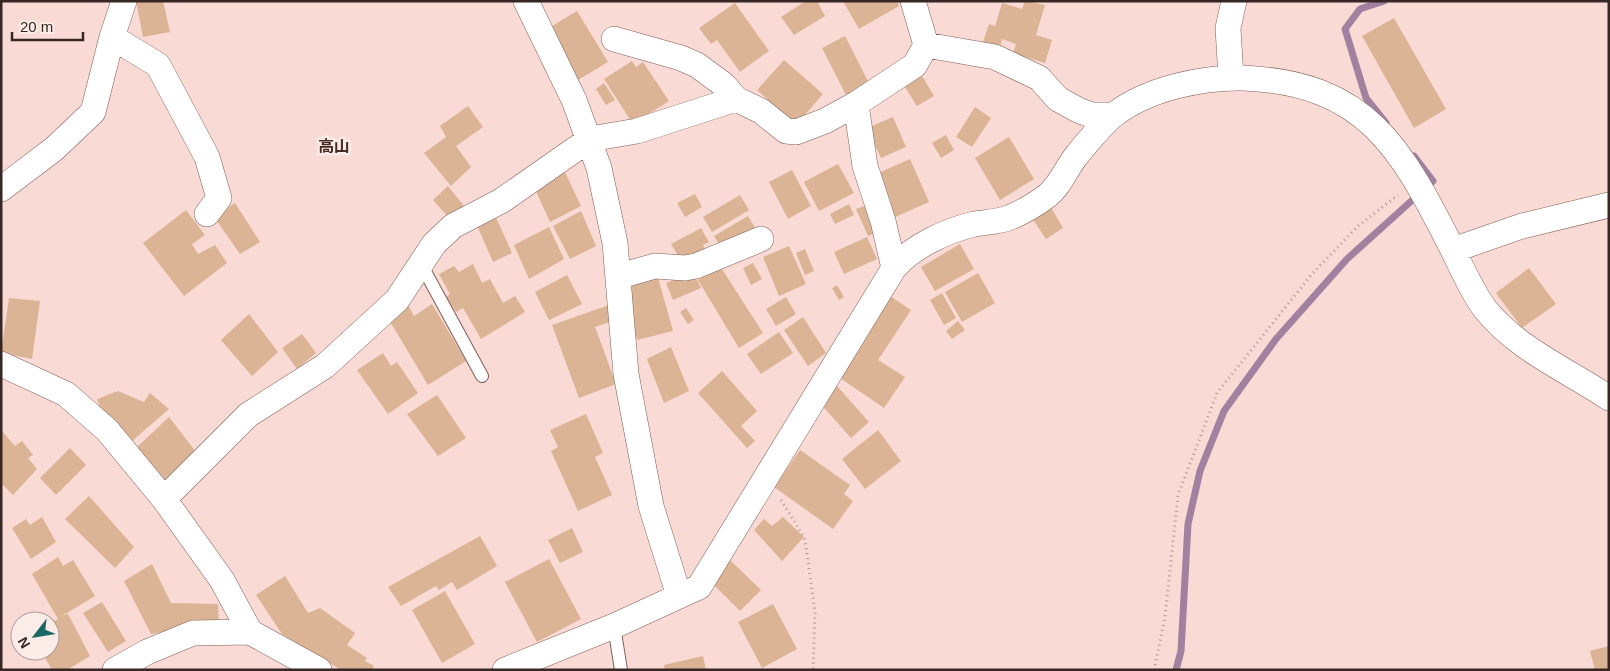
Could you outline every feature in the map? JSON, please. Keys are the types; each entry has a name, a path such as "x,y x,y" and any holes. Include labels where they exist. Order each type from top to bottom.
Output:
{"street":[{"path":"1,189 54,149 92,112 112,37 124,1"},
{"path":"526,1 574,100 590,139 606,197 615,243 626,374 651,506 679,596"},
{"path":"614,38 681,58 697,65 724,85 736,99 761,112 786,132 796,132 856,104 915,64 926,45 913,1"},
{"path":"1231,78 1228,28 1234,1"},
{"path":"112,37 158,65 207,157 219,198 207,214"},
{"path":"926,45 995,57 1039,78 1058,99 1078,110 1091,115 1113,115"},
{"path":"505,670 614,626 698,587 894,268 905,256 948,232 961,227 1010,218 1049,194 1060,182 1076,156 1113,115 1143,98 1168,89 1231,78 1260,79 1292,85 1326,95 1356,111 1378,128 1394,147 1418,183 1480,301 1504,330 1536,354 1609,398"},
{"path":"164,499 248,415 325,366 397,300 434,244 453,226 501,201 590,139 637,131 736,99"},
{"path":"856,104 865,166 883,221 894,268"},
{"path":"1453,250 1522,226 1609,205"},
{"path":"618,274 627,274 655,266 685,268 696,266 761,239"},
{"path":"1,364 66,394 107,430 164,499 222,580 250,632"},
{"path":"115,670 147,652 193,633 250,632 319,670"}],"lane":[{"path":"421,264 482,376"},
{"path":"614,626 621,670"}],"path":[{"path":"1154,670 1165,617 1178,495 1216,393 1312,274 1358,226 1393,198 1418,183"},
{"path":"762,484 779,497 804,537 815,613 813,670"}],"building":[{"path":"136,1 163,1 170,32 143,37"},
{"path":"806,1 817,1 825,16 794,35 781,17"},
{"path":"843,1 897,1 899,6 859,29"},
{"path":"1025,1 1045,5 1036,35 1052,40 1045,63 1013,53 1016,44 1002,39 1000,47 983,42 989,24 995,26 1002,3 1022,9"},
{"path":"735,3 769,51 740,72 717,40 711,44 699,28"},
{"path":"577,11 608,62 578,80 547,29"},
{"path":"1394,18 1446,109 1414,128 1362,36"},
{"path":"845,36 871,87 848,99 822,48"},
{"path":"784,60 823,94 796,125 757,90"},
{"path":"632,61 636,67 643,62 669,101 633,124 604,79"},
{"path":"921,74 934,96 917,106 903,84"},
{"path":"604,83 615,100 606,105 596,89"},
{"path":"468,106 483,127 456,146 471,167 451,186 424,153 446,137 440,126"},
{"path":"975,107 991,118 972,147 956,137"},
{"path":"893,117 906,147 881,158 867,128"},
{"path":"946,135 954,150 941,158 932,143"},
{"path":"1009,137 1034,179 1000,200 975,158"},
{"path":"910,159 929,202 895,217 876,174"},
{"path":"838,164 854,193 819,211 804,182"},
{"path":"563,168 581,206 550,222 536,191 548,183 546,178"},
{"path":"792,170 811,206 788,219 769,182"},
{"path":"448,186 464,206 451,220 433,200"},
{"path":"695,194 702,207 685,217 677,203"},
{"path":"740,195 749,210 712,232 703,217"},
{"path":"235,203 260,242 240,254 214,217"},
{"path":"849,204 854,215 835,224 830,214"},
{"path":"867,205 879,232 868,236 856,209"},
{"path":"1050,206 1063,228 1046,239 1032,218"},
{"path":"186,210 205,235 192,244 198,254 215,245 227,263 184,296 143,243"},
{"path":"581,211 596,246 570,259 553,226"},
{"path":"494,213 512,253 493,262 475,221"},
{"path":"748,216 757,231 723,251 714,236"},
{"path":"549,227 564,259 529,279 514,245"},
{"path":"701,228 709,242 703,245 706,251 683,264 671,244"},
{"path":"867,237 877,259 844,274 834,252"},
{"path":"960,244 974,269 935,291 921,267"},
{"path":"789,246 806,284 779,296 763,257"},
{"path":"805,249 814,271 805,275 796,253"},
{"path":"753,263 762,279 751,285 743,268"},
{"path":"473,264 482,283 490,279 503,303 515,296 525,312 481,339 463,308 456,312 446,297 450,294 439,274 454,266 459,272"},
{"path":"720,266 763,333 739,348 698,280"},
{"path":"1529,268 1556,304 1522,328 1496,293"},
{"path":"693,272 701,288 673,300 666,283"},
{"path":"978,273 995,303 962,322 945,292"},
{"path":"657,274 673,331 637,340 622,284"},
{"path":"567,275 582,304 549,320 535,292"},
{"path":"837,285 844,297 839,300 832,288"},
{"path":"942,293 956,318 944,325 930,300"},
{"path":"890,296 911,310 878,360 905,377 884,408 837,376"},
{"path":"786,297 796,314 776,326 766,309"},
{"path":"9,298 40,301 32,359 1,353"},
{"path":"432,304 466,361 428,385 388,318 408,305 414,316"},
{"path":"609,305 615,320 595,327 616,384 579,398 552,325"},
{"path":"686,308 694,320 688,324 680,312"},
{"path":"249,314 278,352 252,376 221,340"},
{"path":"803,317 826,353 808,366 784,330"},
{"path":"958,321 965,330 952,339 946,331"},
{"path":"779,332 793,353 761,374 747,354"},
{"path":"302,334 316,353 297,369 282,348"},
{"path":"671,347 689,391 664,403 647,359"},
{"path":"383,353 391,366 397,362 418,393 388,414 357,370"},
{"path":"722,371 757,411 741,426 755,441 747,448 698,393"},
{"path":"837,386 869,422 851,438 819,402"},
{"path":"118,391 144,402 150,393 169,409 131,442 102,413 97,399"},
{"path":"437,395 466,438 438,456 407,414"},
{"path":"586,414 603,453 595,457 612,495 578,511 551,451 558,447 550,430"},
{"path":"169,417 196,452 164,485 134,450"},
{"path":"1,430 15,446 22,441 33,455 28,458 37,469 13,495 1,483"},
{"path":"878,430 901,461 865,489 842,459"},
{"path":"70,448 86,465 56,495 40,478"},
{"path":"800,450 850,485 844,494 853,501 833,529 774,487"},
{"path":"89,496 134,547 115,568 65,519"},
{"path":"42,517 56,542 31,559 12,528 26,519 30,525"},
{"path":"783,517 804,537 782,561 754,530 764,519 772,526"},
{"path":"572,528 583,552 560,563 548,540"},
{"path":"480,536 497,566 457,590 452,582 439,590 436,586 401,606 388,587"},
{"path":"58,557 63,566 73,560 95,596 62,616 68,614 90,656 67,670 52,670 47,661 60,661 60,611 53,611 32,574"},
{"path":"549,559 581,619 537,642 505,582"},
{"path":"730,560 761,590 740,611 710,581"},
{"path":"152,564 171,603 218,604 219,625 151,634 124,581"},
{"path":"285,576 308,613 320,608 355,633 347,645 367,658 365,661 374,666 372,670 341,670 282,634 256,595"},
{"path":"445,591 475,644 442,663 412,610"},
{"path":"102,602 126,641 108,652 83,613"},
{"path":"773,604 797,649 762,668 738,622"},
{"path":"1609,646 1609,670 1595,670 1590,651"},
{"path":"703,656 706,670 665,670 664,665"}],"waterway":[{"path":"1384,1 1360,9 1345,29 1366,98 1386,123"},
{"path":"1414,156 1433,181 1426,188"},
{"path":"1176,670 1181,651 1188,524 1200,471 1224,411 1276,339 1347,259 1418,195"}],"district":[{"name":"高山","path":"334,146"}]}
